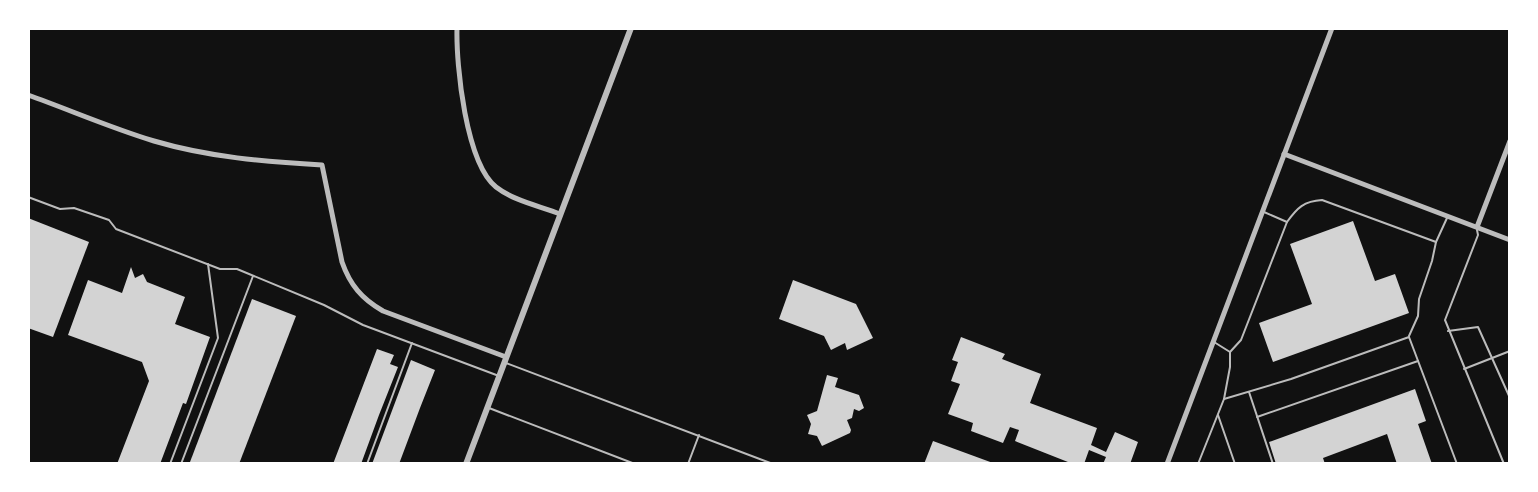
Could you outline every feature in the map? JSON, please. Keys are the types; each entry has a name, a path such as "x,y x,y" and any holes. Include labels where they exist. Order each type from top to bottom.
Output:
{"street":[{"path":"457,28 460,85 479,163 495,186 506,194 560,214"},
{"path":"466,464 631,28"},
{"path":"1167,464 1332,28"},
{"path":"28,95 156,141 231,157 322,165 342,262 347,277 356,291 367,302 383,311 505,359"},
{"path":"1477,227 1509,141"},
{"path":"1284,154 1509,240"}],"lane":[{"path":"28,197 60,209 74,208 109,220 116,229 220,268 237,269 324,305 363,325 499,376"},
{"path":"1198,464 1224,399 1230,367 1230,352 1241,340 1287,222 1298,207 1309,200 1322,200 1436,242"},
{"path":"1262,211 1287,222"},
{"path":"1224,399 1291,379 1408,337 1418,316 1419,299 1436,242 1447,216"},
{"path":"1477,227 1478,235 1445,320 1504,464"},
{"path":"170,464 218,338 208,264"},
{"path":"181,464 253,276"},
{"path":"1448,331 1478,327 1509,399"},
{"path":"1408,337 1457,464"},
{"path":"1213,341 1230,352"},
{"path":"367,464 412,343"},
{"path":"1464,369 1509,351"},
{"path":"505,359 773,464"},
{"path":"1257,417 1418,361"},
{"path":"1249,391 1273,464"},
{"path":"487,408 635,464"},
{"path":"1218,414 1235,464"},
{"path":"688,464 699,435"}],"building":[{"path":"28,218 89,242 53,337 28,328"},
{"path":"1353,221 1375,281 1395,274 1409,313 1273,362 1259,323 1312,304 1290,244"},
{"path":"131,267 135,278 143,274 147,282 185,297 175,324 210,337 186,404 183,403 160,464 117,464 149,381 142,362 68,335 88,280 122,293"},
{"path":"793,280 856,304 873,338 847,350 845,343 831,350 824,336 779,319"},
{"path":"252,299 296,316 239,464 194,464 190,462"},
{"path":"961,337 1005,354 1002,359 1041,374 1030,403 1097,428 1091,445 1106,452 1115,432 1138,442 1130,464 1103,464 1106,457 1089,450 1084,464 1073,464 1015,441 1019,430 1010,427 1003,443 971,431 973,423 948,414 960,384 951,381 958,362 952,360"},
{"path":"377,349 394,355 390,364 398,367 361,464 333,464"},
{"path":"411,360 435,370 399,464 372,464"},
{"path":"827,375 838,378 835,387 859,395 864,408 859,411 854,409 852,418 847,420 850,433 822,446 817,436 808,434 811,424 807,415 817,411"},
{"path":"1415,389 1426,421 1418,424 1432,464 1397,464 1387,434 1323,458 1325,464 1276,464 1269,442"},
{"path":"933,441 993,463 993,464 924,464"}]}
